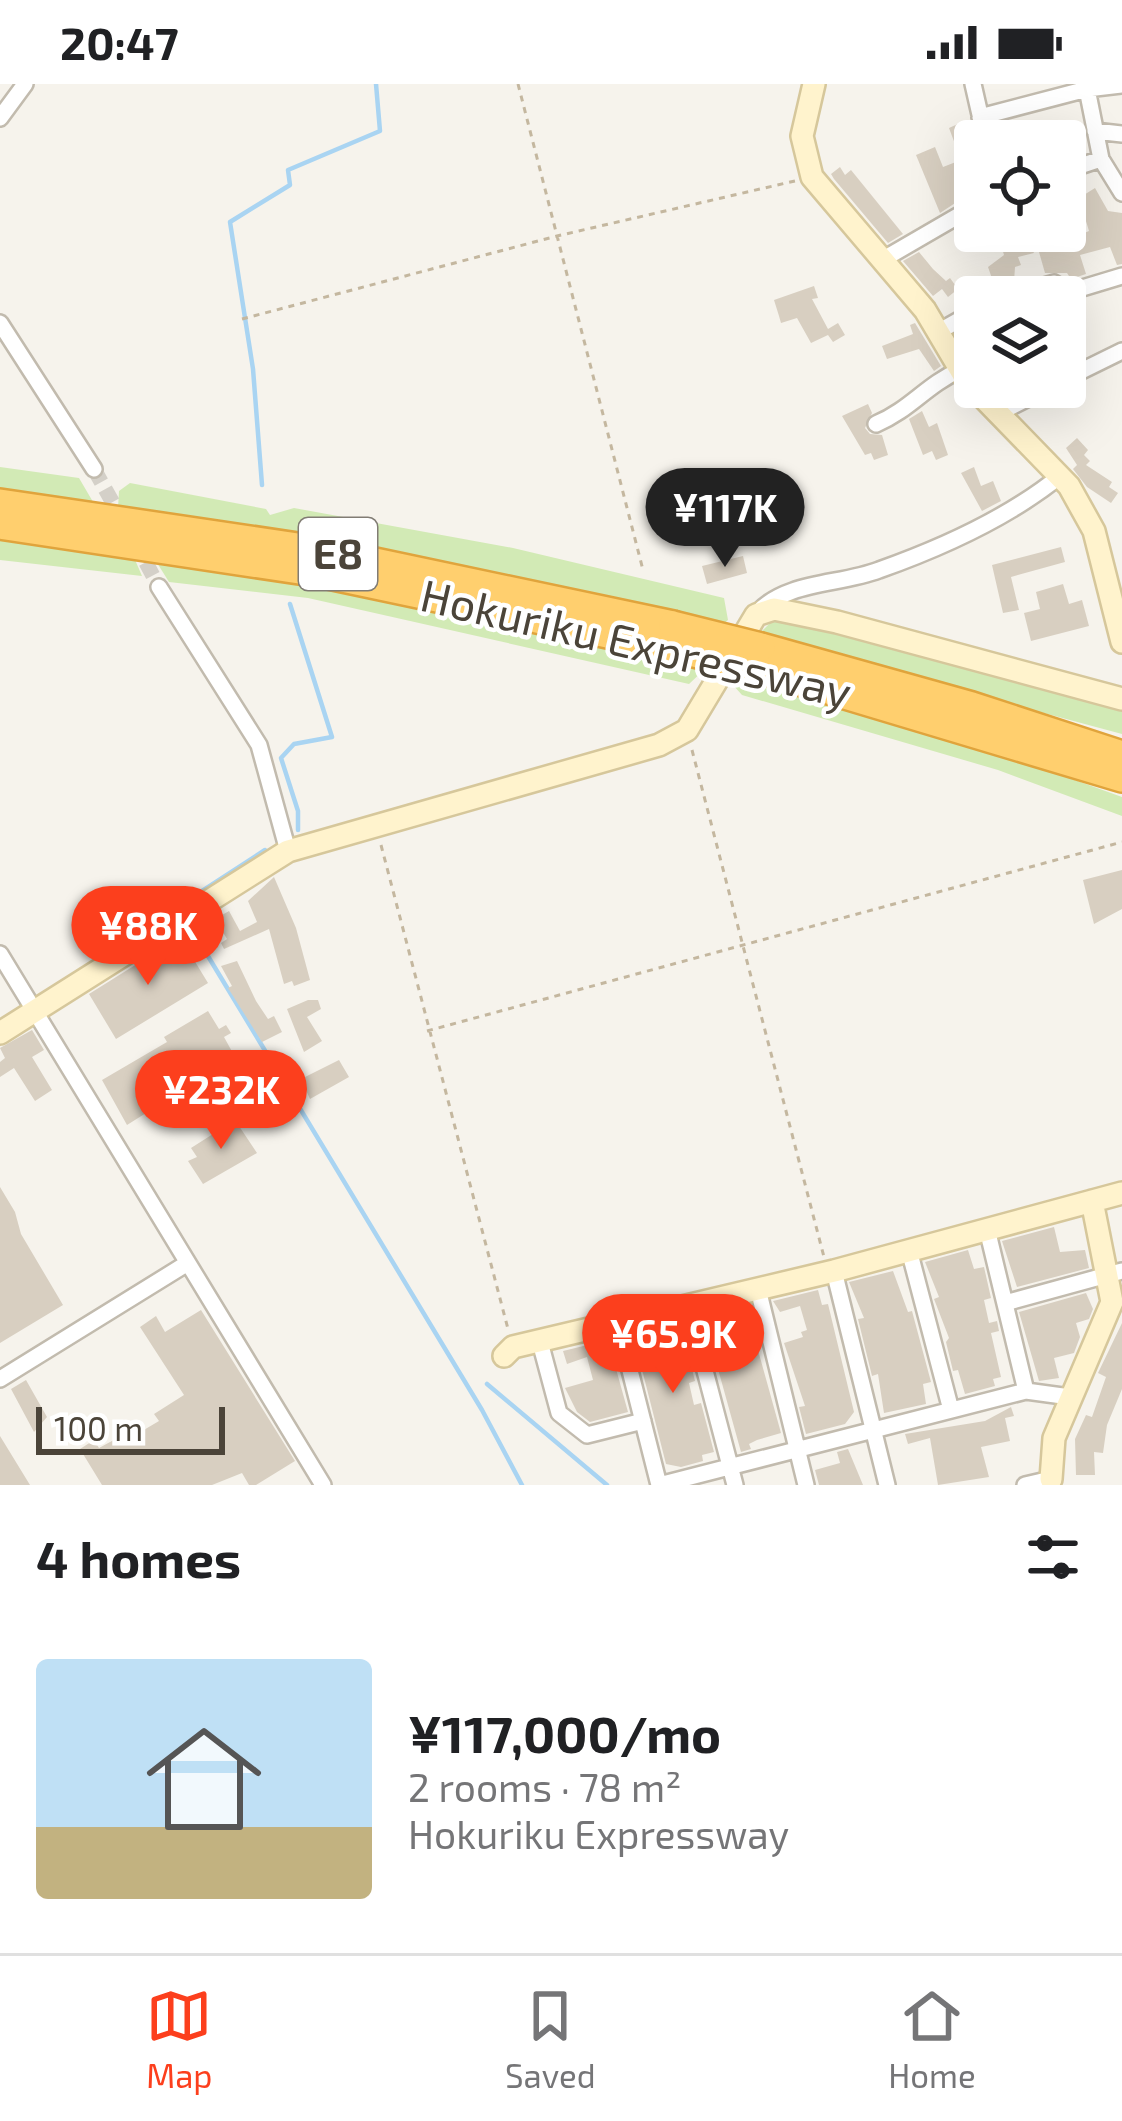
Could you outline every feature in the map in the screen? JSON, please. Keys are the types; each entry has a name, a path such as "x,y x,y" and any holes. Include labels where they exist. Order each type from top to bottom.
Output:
{"highway":[{"name":"Hokuriku Expressway","path":"0,503 339,554 972,706 1122,750"},
{"name":"Hokuriku Expressway","path":"0,525 319,573 671,636"},
{"name":"Hokuriku Expressway","path":"758,658 1122,780"}],"street":[{"path":"0,84 5,112"},
{"path":"5,112 25,84"},
{"path":"814,84 802,136 812,177 882,260 954,358"},
{"path":"973,84 981,120"},
{"path":"980,117 1086,87 1122,85"},
{"path":"1086,87 1101,159 1122,193"},
{"path":"1095,130 1122,134"},
{"path":"1086,164 1101,159"},
{"path":"882,260 954,218"},
{"path":"1086,287 1122,276"},
{"path":"0,323 94,469"},
{"path":"938,332 954,323"},
{"path":"1086,369 1122,351"},
{"path":"876,424 909,410 931,382 954,373"},
{"path":"993,408 1060,476 1094,531 1117,597 1122,642"},
{"path":"998,414 1010,408"},
{"path":"0,1033 288,851 659,745 687,730 756,614 772,597 877,571 1024,505 1060,476"},
{"path":"159,587 259,745 288,851"},
{"path":"756,614 774,609 837,622 1122,699"},
{"path":"0,954 323,1485"},
{"path":"509,1351 1122,1193"},
{"path":"1025,1485 1051,1482 1054,1438 1112,1302 1115,1273 1092,1201"},
{"path":"987,1229 1026,1390"},
{"path":"909,1250 951,1410"},
{"path":"0,1379 186,1264"},
{"path":"831,1271 887,1485"},
{"path":"1005,1303 1115,1273"},
{"path":"758,1289 806,1485"},
{"path":"688,1306 735,1485"},
{"path":"618,1323 659,1485 1026,1390 1070,1396"},
{"path":"540,1342 559,1413 587,1435 643,1421"}],"path":[{"path":"518,84 643,570"},
{"path":"242,319 557,236 812,177"},
{"path":"687,730 831,1271"},
{"path":"376,826 509,1351"},
{"path":"427,1031 1122,842"}],"green space":[{"path":"0,467 79,478 96,507 0,493"},
{"path":"130,483 266,509 270,515 294,508 513,548 724,598 728,620 721,626 118,508 119,491"},
{"path":"0,539 133,555 142,576 0,560"},
{"path":"154,558 404,599 705,669 689,684 308,598 169,582"},
{"path":"782,619 1122,708 1122,734 757,636 771,622"},
{"path":"734,673 964,740 1122,797 1122,816 998,770 742,695 733,685"}],"building":[{"path":"935,147 943,167 954,163 954,204 940,213 916,155"},
{"path":"840,167 845,175 851,170 903,234 888,243 834,179 831,174"},
{"path":"1095,188 1108,211 1122,213 1122,264 1117,265 1110,247 1080,255 1086,274 1045,273 1039,252 1086,252 1086,194"},
{"path":"919,252 946,281 950,278 954,292 948,297 942,289 933,296 903,261"},
{"path":"1034,253 1018,257 1021,265 1015,267 1014,276 991,276 988,267 1004,255"},
{"path":"814,286 818,298 812,299 828,329 838,323 845,335 833,342 828,335 811,343 797,318 781,323 774,300"},
{"path":"915,323 941,366 934,371 919,349 887,359 882,346 913,334 910,325"},
{"path":"868,404 872,413 865,428 870,434 882,435 888,455 874,460 871,453 865,455 842,416"},
{"path":"922,411 929,427 937,423 948,455 936,460 932,451 923,455 909,419"},
{"path":"1077,438 1088,450 1086,465 1112,482 1109,487 1118,493 1111,503 1087,487 1073,469 1077,465 1066,448"},
{"path":"974,467 981,486 993,481 1001,501 982,511 961,473"},
{"path":"1061,547 1065,562 1011,577 1019,610 1003,613 992,565"},
{"path":"743,556 747,573 707,584 702,566"},
{"path":"1063,584 1069,604 1082,600 1089,626 1031,641 1024,613 1040,609 1036,592"},
{"path":"1122,870 1122,909 1094,924 1083,880"},
{"path":"274,877 296,928 310,980 294,986 292,981 284,984 269,929 224,949 221,943 227,939 215,919 229,911 240,931 257,922 248,901"},
{"path":"180,937 208,983 116,1039 89,994"},
{"path":"237,961 256,1001 268,1019 274,1016 282,1032 262,1042 228,988 232,986 221,966"},
{"path":"318,1000 321,1009 307,1017 322,1041 304,1052 287,1009"},
{"path":"208,1011 219,1029 226,1025 231,1033 224,1037 235,1057 127,1125 102,1080 167,1042 164,1037"},
{"path":"32,1030 44,1050 32,1057 52,1090 35,1101 14,1068 0,1077 0,1062 5,1058 0,1048"},
{"path":"339,1060 349,1077 310,1099 301,1079"},
{"path":"235,1120 257,1153 203,1184 188,1161 197,1157 191,1148"},
{"path":"0,1187 21,1234 63,1305 0,1343"},
{"path":"1054,1227 1060,1252 1085,1250 1089,1268 1017,1287 1002,1241"},
{"path":"968,1250 974,1269 984,1267 991,1298 984,1300 989,1323 997,1321 999,1331 991,1333 1001,1377 993,1379 995,1386 965,1394 958,1370 953,1371 949,1338 934,1299 939,1297 925,1262"},
{"path":"893,1271 908,1312 912,1311 931,1382 923,1384 926,1404 884,1413 878,1374 872,1376 858,1319 864,1318 849,1282"},
{"path":"818,1290 822,1305 828,1304 854,1412 845,1424 806,1434 799,1407 805,1406 784,1343 803,1337 801,1332 807,1330 800,1306 780,1312 773,1301"},
{"path":"1086,1293 1093,1309 1089,1319 1076,1323 1080,1337 1074,1353 1054,1358 1059,1378 1039,1381 1019,1312"},
{"path":"746,1307 781,1433 757,1440 741,1452 705,1322 707,1316"},
{"path":"201,1310 295,1461 256,1485 249,1485 242,1473 212,1485 102,1485 80,1449 94,1440 99,1448 134,1429 137,1434 159,1421 154,1414 184,1395 140,1327 156,1316 165,1332"},
{"path":"1122,1323 1122,1389 1107,1425 1103,1453 1094,1452 1095,1475 1076,1475 1075,1439 1086,1415 1092,1417 1106,1377 1098,1373"},
{"path":"673,1325 674,1331 682,1329 695,1381 689,1383 694,1405 701,1403 714,1452 702,1455 703,1461 681,1467 666,1464 633,1334"},
{"path":"608,1340 628,1412 590,1422 577,1412 565,1388 593,1380 587,1357 567,1364 563,1351"},
{"path":"26,1380 47,1417 34,1432 11,1389"},
{"path":"1011,1407 1014,1416 1005,1418 1010,1441 981,1447 989,1477 938,1485 930,1438 908,1444 905,1434 985,1421"},
{"path":"0,1436 30,1485 0,1485"},
{"path":"848,1449 863,1485 819,1485 815,1470 840,1463 837,1452"}],"waterway":[{"path":"262,485 253,369 230,222 290,185 288,170 380,131 376,84"},
{"path":"290,604 332,737 294,744 281,758 298,811 298,830"},
{"path":"182,913 179,906 265,850"},
{"path":"188,923 482,1410 522,1485"},
{"path":"487,1384 607,1485"}],"tunnel":[{"path":"94,469 123,521"},
{"path":"135,542 159,587"}]}
